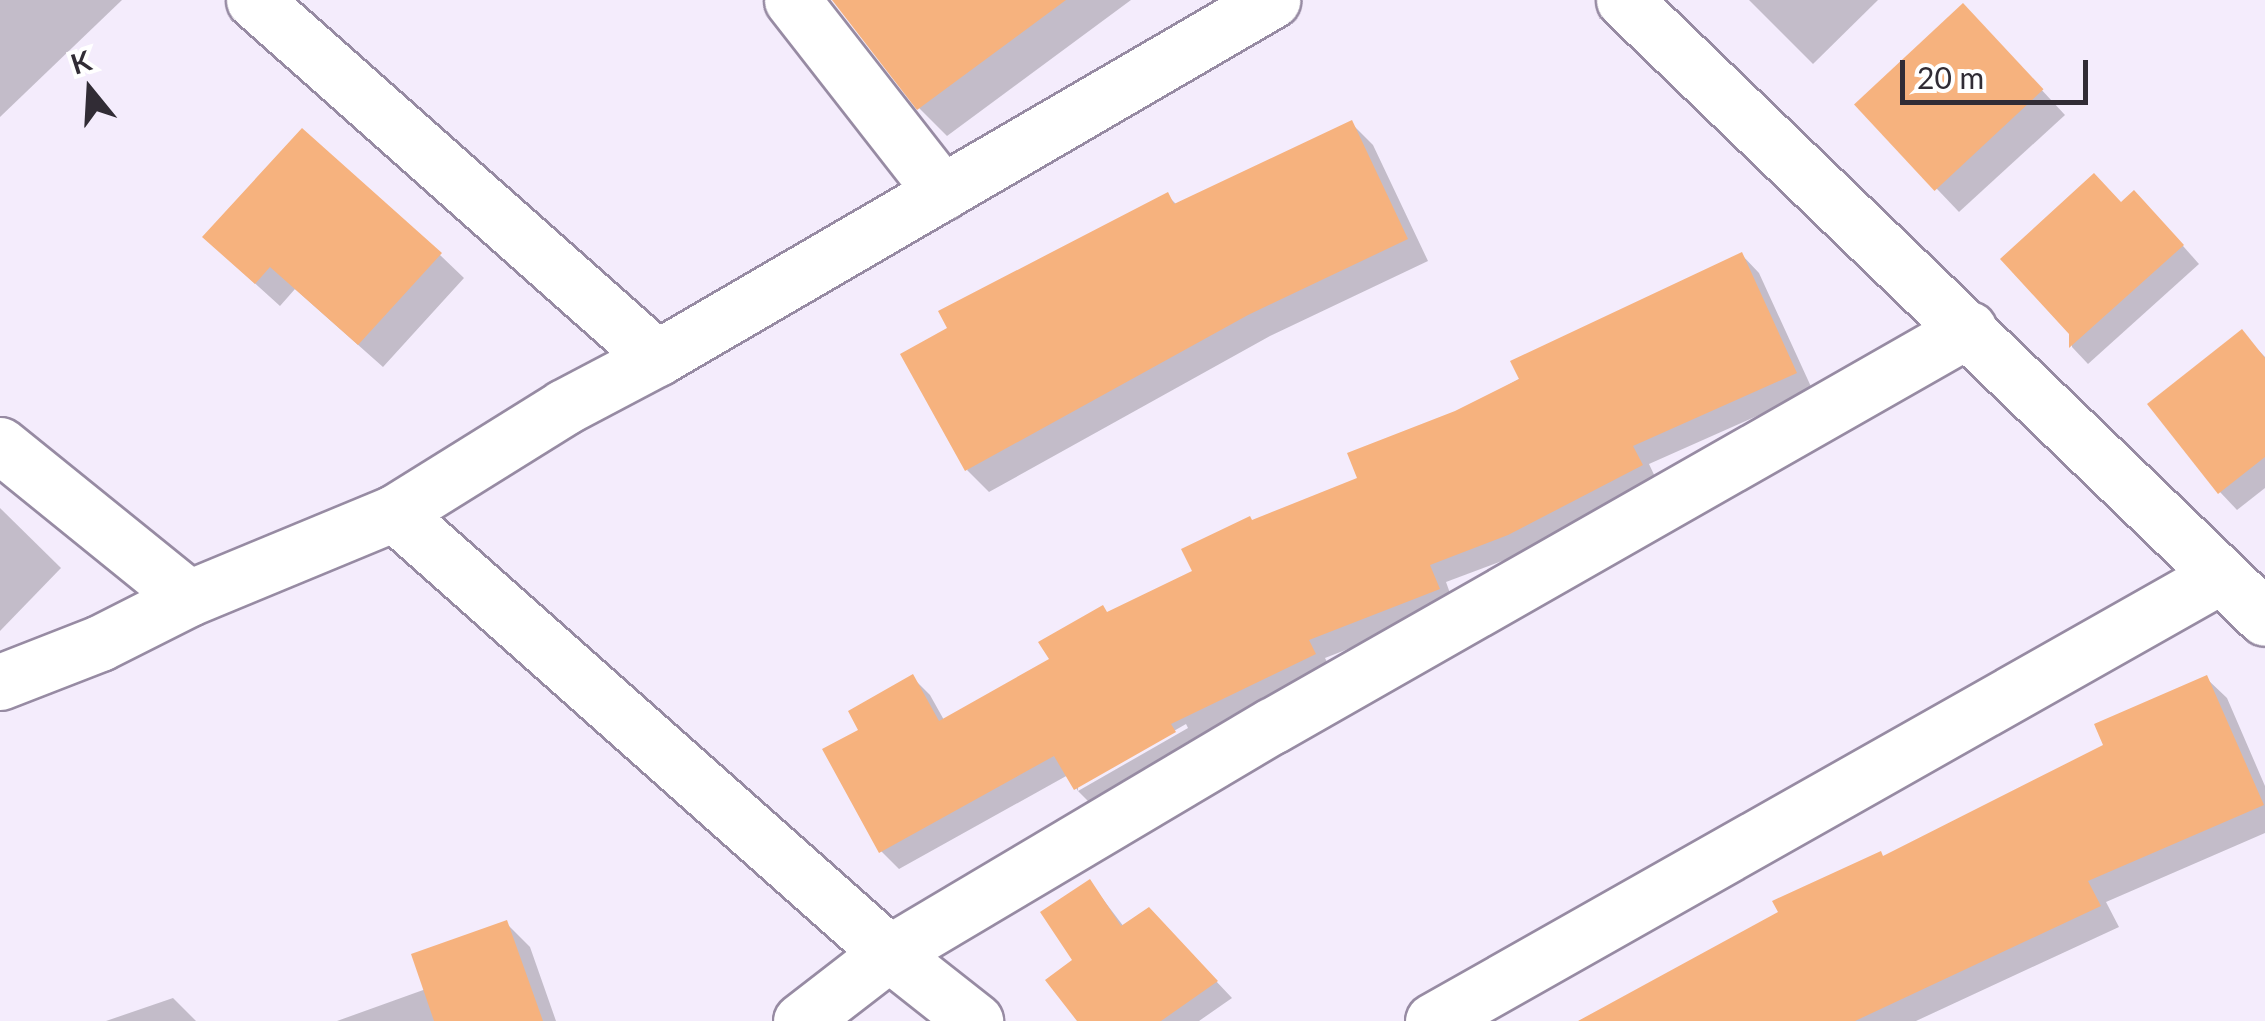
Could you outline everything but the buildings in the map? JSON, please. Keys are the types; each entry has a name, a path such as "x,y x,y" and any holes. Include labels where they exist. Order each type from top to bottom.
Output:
{"street":[{"path":"254,0 657,358"},
{"path":"792,0 942,192"},
{"path":"0,682 100,644 189,598 394,513 564,407 657,358 1272,0"},
{"path":"1624,0 1970,329 2265,618"},
{"path":"801,1021 889,953 1272,726 1970,329"},
{"path":"0,445 189,598"},
{"path":"394,513 889,953 975,1021"},
{"path":"1433,1021 2220,576"}]}
